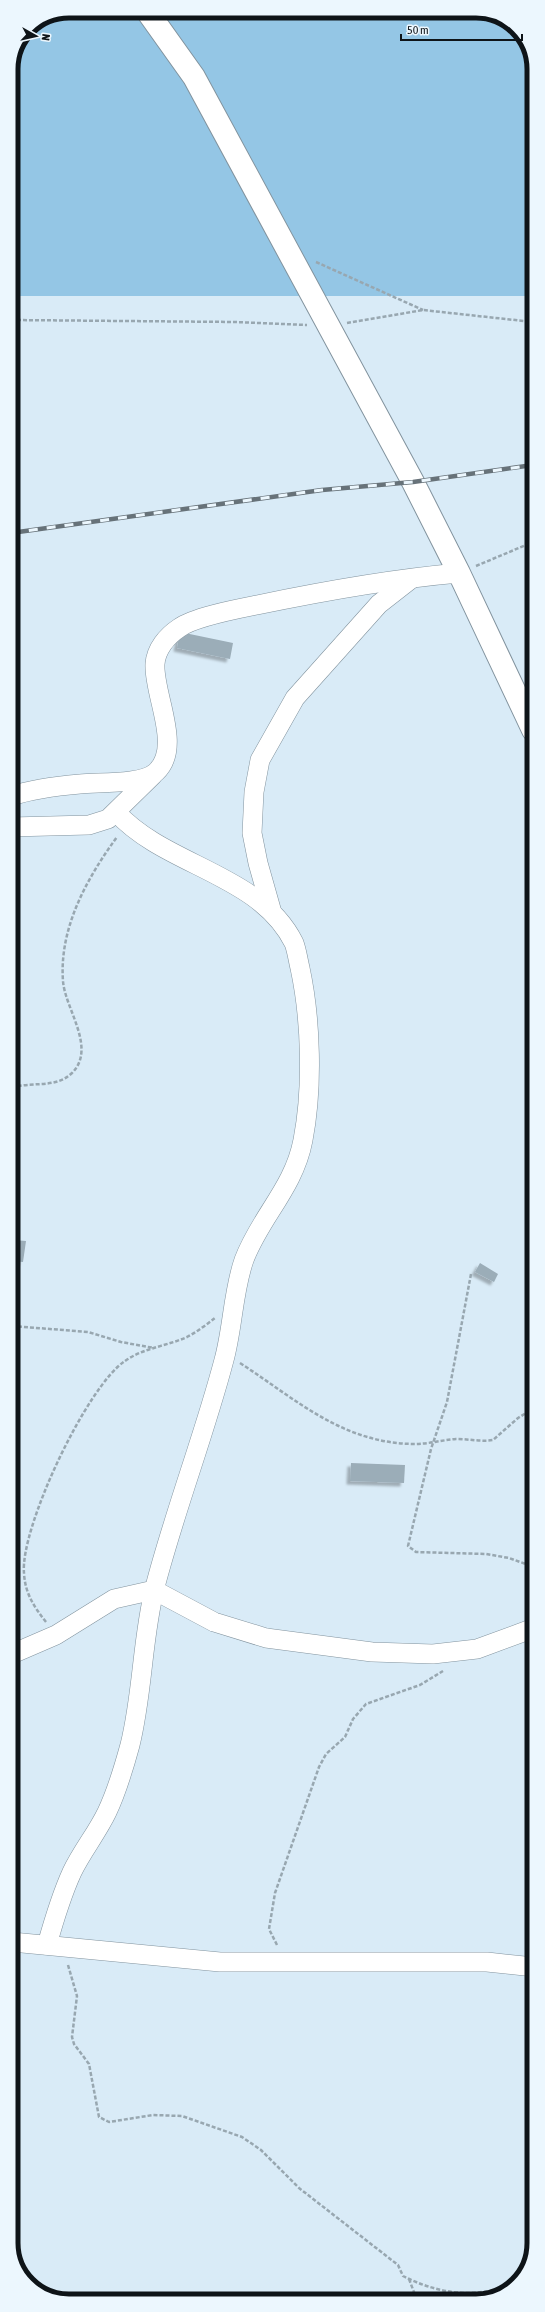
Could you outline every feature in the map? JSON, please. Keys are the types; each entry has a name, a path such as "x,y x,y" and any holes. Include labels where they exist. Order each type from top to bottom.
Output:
{"highway":[{"path":"152,18 194,77 287,249 459,573 527,717"}],"street":[{"path":"122,818 164,760 167,735 155,664 160,646 179,627 222,612 414,577 459,573"},
{"path":"271,909 258,863 252,833 254,792 260,760 295,698 379,604 414,577"},
{"path":"18,794 45,788 80,784 125,782 156,772"},
{"path":"18,827 89,825 122,818 179,857 244,890 271,909 281,922 295,946 304,988 310,1065 304,1137 299,1157 285,1191 254,1239 244,1261 226,1352 154,1590 134,1724 126,1756 108,1810 73,1871 62,1896 54,1946"},
{"path":"18,1651 56,1635 114,1599 154,1590 214,1622 266,1638 372,1652 433,1654 477,1649 527,1631"},
{"path":"18,1943 220,1962 487,1962 527,1966"}],"path":[{"path":"287,249 423,310"},
{"path":"18,320 236,322 328,326 423,310 527,321"},
{"path":"459,573 527,545"},
{"path":"18,1087 50,1084 64,1079 77,1067 81,1052 80,1041 63,981 64,948 67,931 80,898 122,818"},
{"path":"471,1274 447,1402 433,1444 408,1546 411,1550 416,1552 486,1554 510,1558 527,1564"},
{"path":"56,1635 33,1605 25,1585 24,1557 36,1512 56,1464 101,1386 125,1360 188,1336 235,1301"},
{"path":"18,1326 88,1332 121,1342 155,1348"},
{"path":"226,1352 317,1416 352,1433 394,1442 433,1444 458,1439 493,1440 518,1418 527,1412"},
{"path":"286,1962 269,1929 271,1913 275,1893 322,1761 326,1754 345,1737 353,1719 366,1704 420,1685 445,1670"},
{"path":"54,1946 65,1949 77,1996 72,2037 74,2044 89,2064 99,2117 109,2122 153,2115 182,2116 242,2137 261,2150 299,2188 398,2264 403,2276 409,2279 415,2294"},
{"path":"403,2276 423,2285 448,2291 467,2293 494,2290"}],"shaded area":[{"path":"69,18 479,18 496,22 514,35 523,49 526,59 527,296 18,296 18,69 22,49 33,33 41,27 49,22"}],"building":[{"path":"180,632 233,643 230,659 177,648"},
{"path":"18,1240 26,1241 23,1262 18,1262"},
{"path":"480,1263 498,1274 494,1282 475,1272"},
{"path":"351,1463 405,1465 404,1483 350,1481"}],"railway":[{"path":"18,532 322,490 413,482 527,466"}]}
